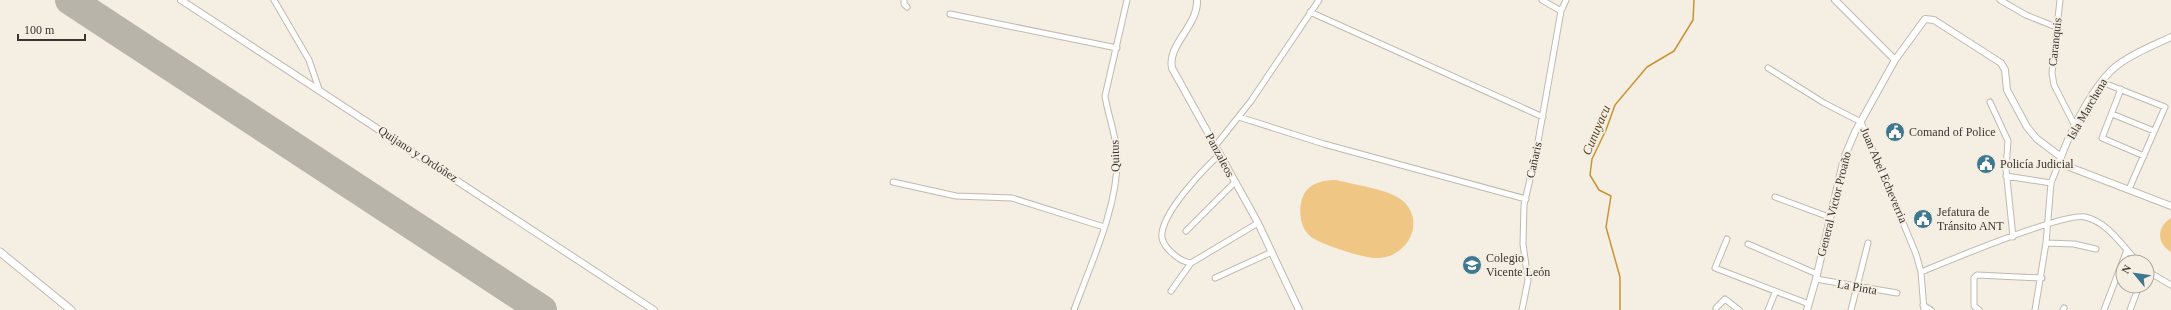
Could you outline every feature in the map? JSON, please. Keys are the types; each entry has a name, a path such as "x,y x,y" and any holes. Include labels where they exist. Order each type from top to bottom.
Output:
{"main road":[{"path":"0,252 71,310"}],"street":[{"name":"Quijano y Ordóñez","path":"181,0 319,89 654,310"},
{"path":"274,0 308,60 319,89"},
{"path":"904,0 906,7"},
{"name":"Quitus","path":"1074,310 1104,227 1111,205 1117,177 1114,129 1107,110 1105,96 1127,0"},
{"name":"Panzaleos","path":"1197,0 1195,17 1172,56 1171,64 1173,73 1216,145 1258,224 1299,310"},
{"path":"1216,145 1239,117 1319,0"},
{"path":"1542,0 1561,11"},
{"name":"Cañaris","path":"1522,310 1528,280 1523,235 1526,199 1543,116 1561,11 1566,0"},
{"path":"1835,0 1895,60"},
{"path":"2000,0 2026,15 2056,26"},
{"name":"Caranquis","path":"2060,0 2052,73 2054,85 2075,126"},
{"path":"1310,12 1543,116"},
{"path":"950,14 1117,48"},
{"name":"General Victor Proaño","path":"1808,307 1844,158 1861,122 1895,60 1920,23 1929,18 2001,63 2005,70 2007,90 2027,127 2037,139 2060,160"},
{"name":"Isla Marchena","path":"2035,310 2042,278 2051,183 2075,126 2108,73 2120,63 2171,37"},
{"name":"Juan Abel Echeverria","path":"1768,68 1824,104 1861,122 1908,230 1921,272 1923,307"},
{"path":"2109,85 2164,105 2165,109 2129,189"},
{"path":"2122,90 2102,138 2144,156"},
{"path":"1990,102 2008,140 2006,176 2013,237"},
{"path":"2112,114 2154,132"},
{"path":"1239,117 1324,144 1526,199"},
{"path":"1191,263 1173,254 1162,239 1163,233 1174,208 1191,182 1220,154"},
{"path":"2060,160 2171,206"},
{"path":"2006,176 2051,183"},
{"path":"893,182 956,196 1012,198 1104,227"},
{"path":"1186,231 1235,182"},
{"path":"1775,197 1829,218"},
{"path":"1921,272 2048,224 2066,218 2084,216 2094,220 2108,229 2131,254"},
{"path":"1171,291 1191,263 1258,224"},
{"path":"1727,239 1715,268 1808,307"},
{"path":"1850,310 1868,243"},
{"path":"2046,243 2074,244 2096,249"},
{"name":"La Pinta","path":"1748,244 1816,277 1857,287 1897,293"},
{"path":"2104,310 2128,250"},
{"path":"1215,278 1272,252"},
{"path":"1979,310 1974,306 1974,278 1976,275 2042,278"},
{"path":"2155,276 2171,285"},
{"path":"1768,310 1775,292"},
{"path":"2130,310 2136,294"},
{"path":"1716,308 1725,299 1738,310"},
{"path":"1923,307 1931,310"}],"shaded area":[{"path":"1336,180 1381,190 1403,201 1410,210 1413,219 1413,229 1410,238 1404,246 1396,253 1387,257 1376,258 1352,253 1322,243 1310,236 1303,225 1301,218 1300,211 1303,197 1310,187 1316,183"},
{"path":"2171,218 2171,252 2163,245 2160,235 2163,226"}],"waterway":[{"name":"Cunuyacu","path":"1620,310 1620,277 1606,227 1611,196 1599,190 1590,175 1592,159 1606,130 1615,105 1647,67 1674,51 1693,20 1694,0"}],"runway":[{"path":"70,0 542,310"}],"place":[{"name":"Comand of Police","path":"1895,132"},
{"name":"Policía Judicial","path":"1986,164"},
{"name":"Jefatura de Tránsito ANT","path":"1923,219"},
{"name":"Colegio Vicente León","path":"1472,265"}]}
